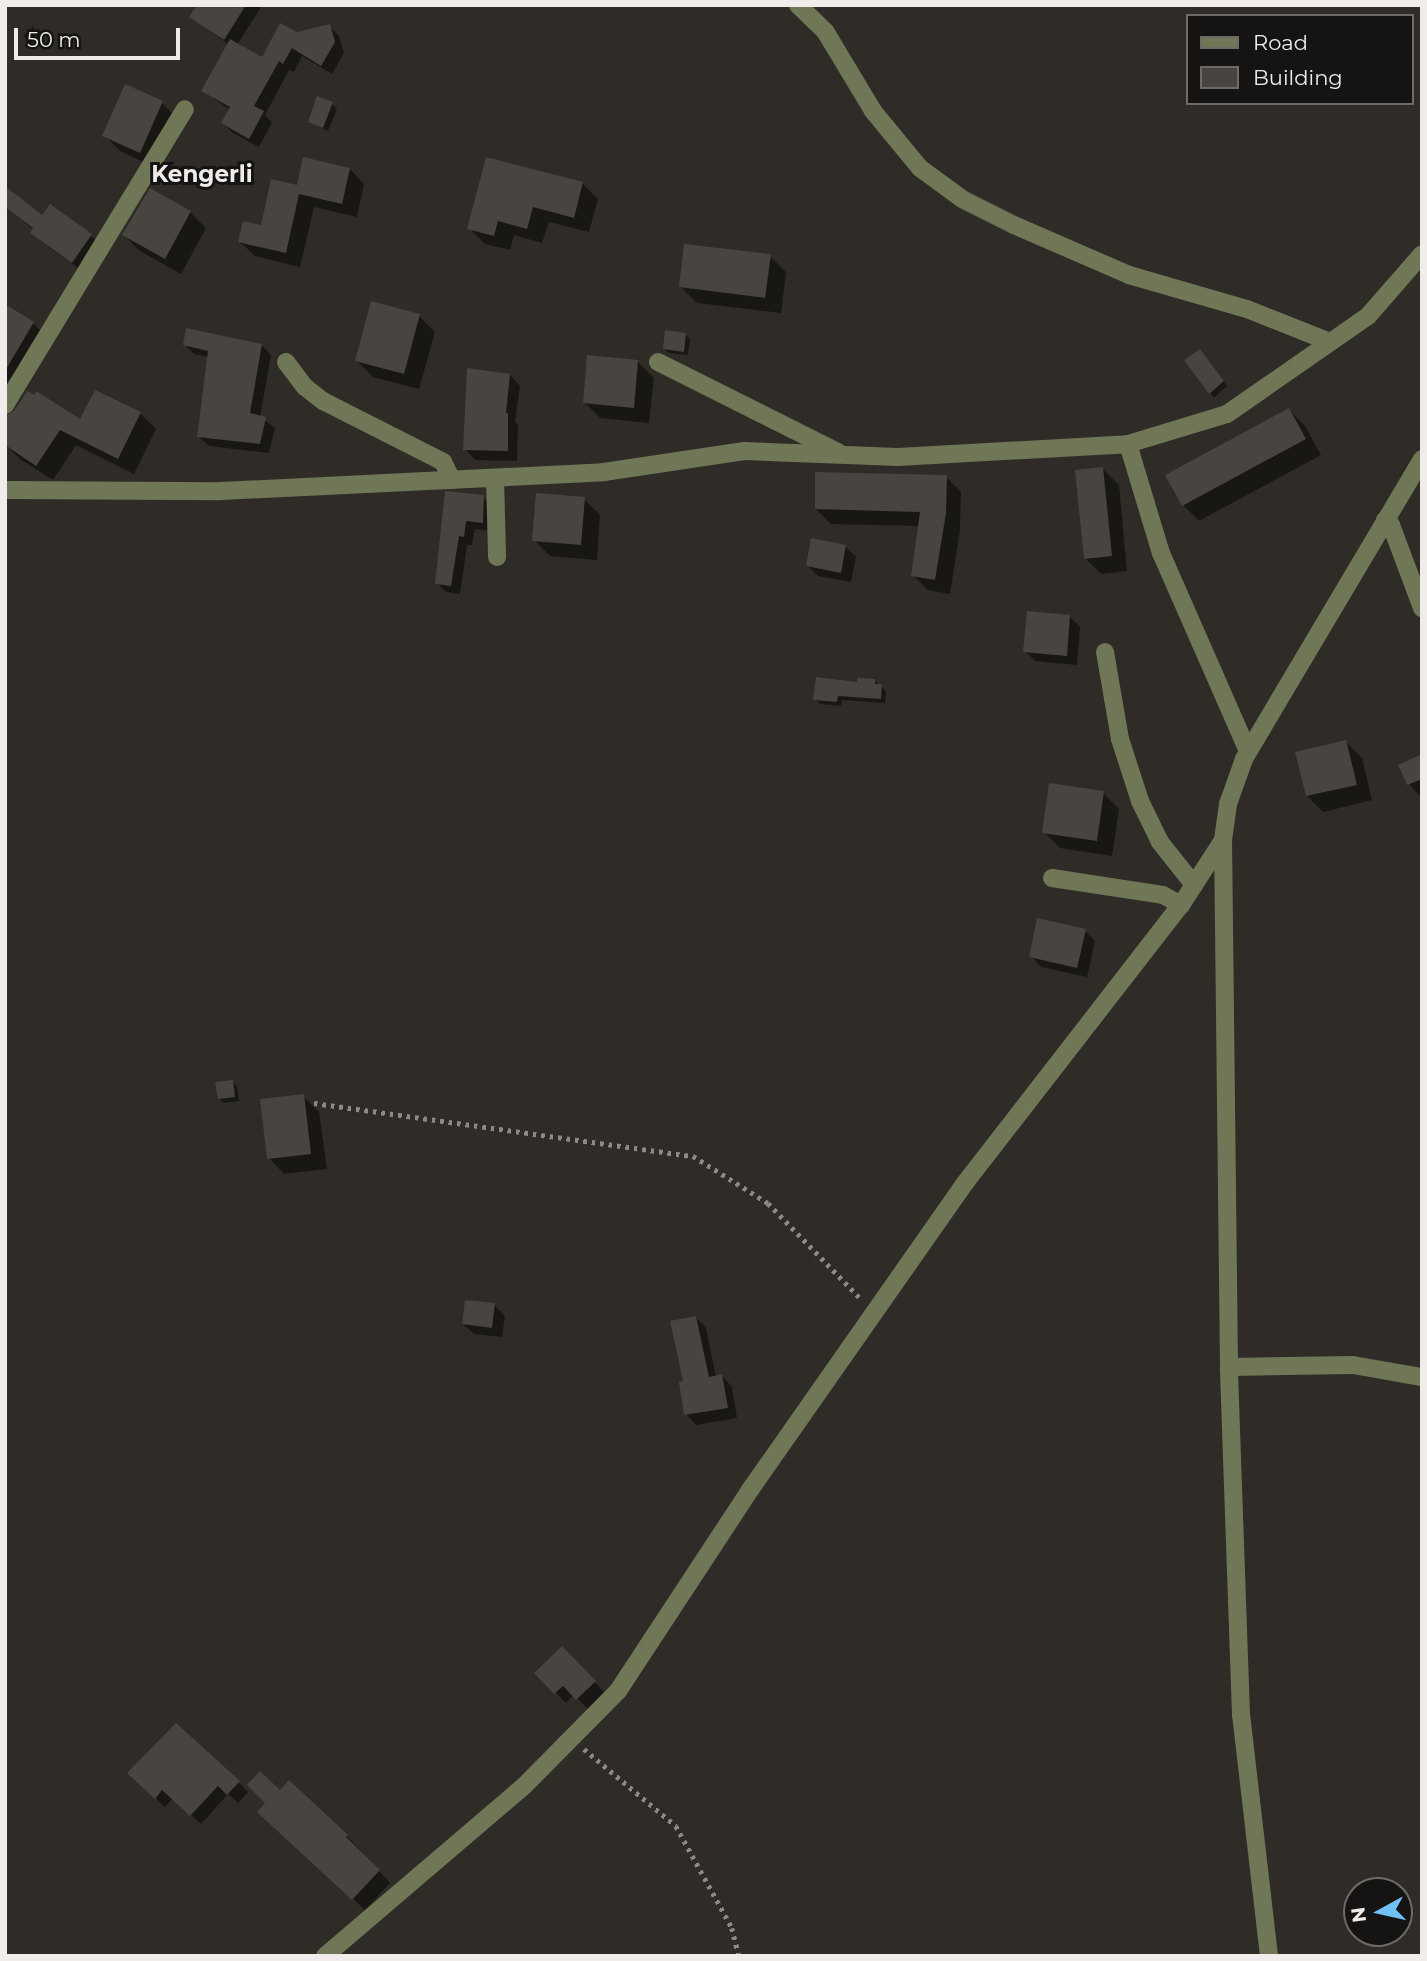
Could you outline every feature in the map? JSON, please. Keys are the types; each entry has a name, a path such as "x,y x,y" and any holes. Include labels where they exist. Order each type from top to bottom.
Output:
{"street":[{"path":"798,5 825,32 873,111 920,168 962,199 1014,225 1129,275 1247,309 1330,342"},
{"path":"5,405 185,109"},
{"path":"5,490 221,491 604,472 744,451 898,457 1128,444 1227,414 1368,316 1422,254"},
{"path":"286,362 305,387 323,401 443,462 452,480"},
{"path":"658,362 844,455"},
{"path":"1128,444 1161,553 1248,751"},
{"path":"1269,1956 1241,1715 1229,1367 1223,840 1228,804 1248,751 1385,520 1419,469"},
{"path":"495,478 497,556"},
{"path":"1385,520 1391,525 1422,608"},
{"path":"1105,652 1120,739 1140,801 1160,842 1194,885"},
{"path":"325,1956 525,1785 618,1691 750,1490 965,1183 1181,905 1223,840"},
{"path":"1052,878 1163,895 1181,905"},
{"path":"1229,1367 1353,1365 1422,1377"}],"path":[{"path":"314,1103 693,1156 768,1203 874,1313"},
{"path":"571,1738 676,1826 732,1928 739,1956"}],"building":[{"path":"197,5 246,5 224,40 189,17"},
{"path":"280,23 297,32 330,24 335,42 321,66 292,48 283,64 279,61 254,106 264,111 249,139 221,123 230,107 201,91 230,39 262,57"},
{"path":"125,84 163,101 140,153 102,136"},
{"path":"317,96 333,102 323,128 308,122"},
{"path":"303,157 350,168 342,204 299,194 286,253 238,242 243,221 261,225 271,179 297,185"},
{"path":"486,157 583,182 574,218 533,207 527,229 498,221 494,236 467,229"},
{"path":"5,186 42,215 50,204 92,234 72,263 30,233 33,228 5,207"},
{"path":"150,188 191,211 165,259 122,235"},
{"path":"684,244 771,254 765,298 679,287"},
{"path":"371,301 420,314 404,374 355,361"},
{"path":"5,304 34,322 5,371"},
{"path":"186,328 262,344 250,413 266,417 260,444 197,437 208,351 183,345"},
{"path":"665,330 686,333 684,352 663,349"},
{"path":"1200,349 1224,381 1209,394 1184,360"},
{"path":"587,355 638,360 634,408 583,403"},
{"path":"467,368 510,374 506,413 508,451 463,450"},
{"path":"95,390 141,412 118,459 60,430 36,466 5,445 5,416 14,411 27,391 34,395 36,391 80,419"},
{"path":"1289,408 1306,439 1182,506 1165,475"},
{"path":"1103,467 1112,556 1084,559 1075,470"},
{"path":"815,472 947,475 946,513 935,580 911,576 920,512 815,509"},
{"path":"445,491 484,495 483,523 466,521 464,537 459,536 451,586 435,584"},
{"path":"536,493 585,497 581,545 532,541"},
{"path":"811,538 846,545 841,573 806,566"},
{"path":"1027,611 1070,615 1067,656 1023,652"},
{"path":"816,677 857,682 857,678 875,679 875,684 882,684 881,699 838,696 837,702 813,700"},
{"path":"1346,740 1357,785 1306,796 1295,752"},
{"path":"1422,754 1422,779 1407,785 1398,765"},
{"path":"1049,783 1104,791 1097,841 1042,833"},
{"path":"1037,918 1086,929 1077,968 1029,957"},
{"path":"233,1080 235,1097 218,1099 215,1082"},
{"path":"304,1094 311,1154 267,1159 260,1099"},
{"path":"465,1300 495,1303 492,1328 462,1324"},
{"path":"696,1316 709,1377 722,1374 728,1408 684,1415 679,1382 683,1381 670,1321"},
{"path":"562,1646 596,1681 576,1700 563,1686 554,1694 534,1673"},
{"path":"176,1723 240,1781 227,1795 218,1786 190,1816 162,1790 155,1799 127,1773"},
{"path":"260,1771 280,1790 289,1780 348,1835 346,1837 380,1870 352,1900 257,1812 265,1803 247,1785"}],"district":[{"name":"Kengerli","path":"202,174"}]}
